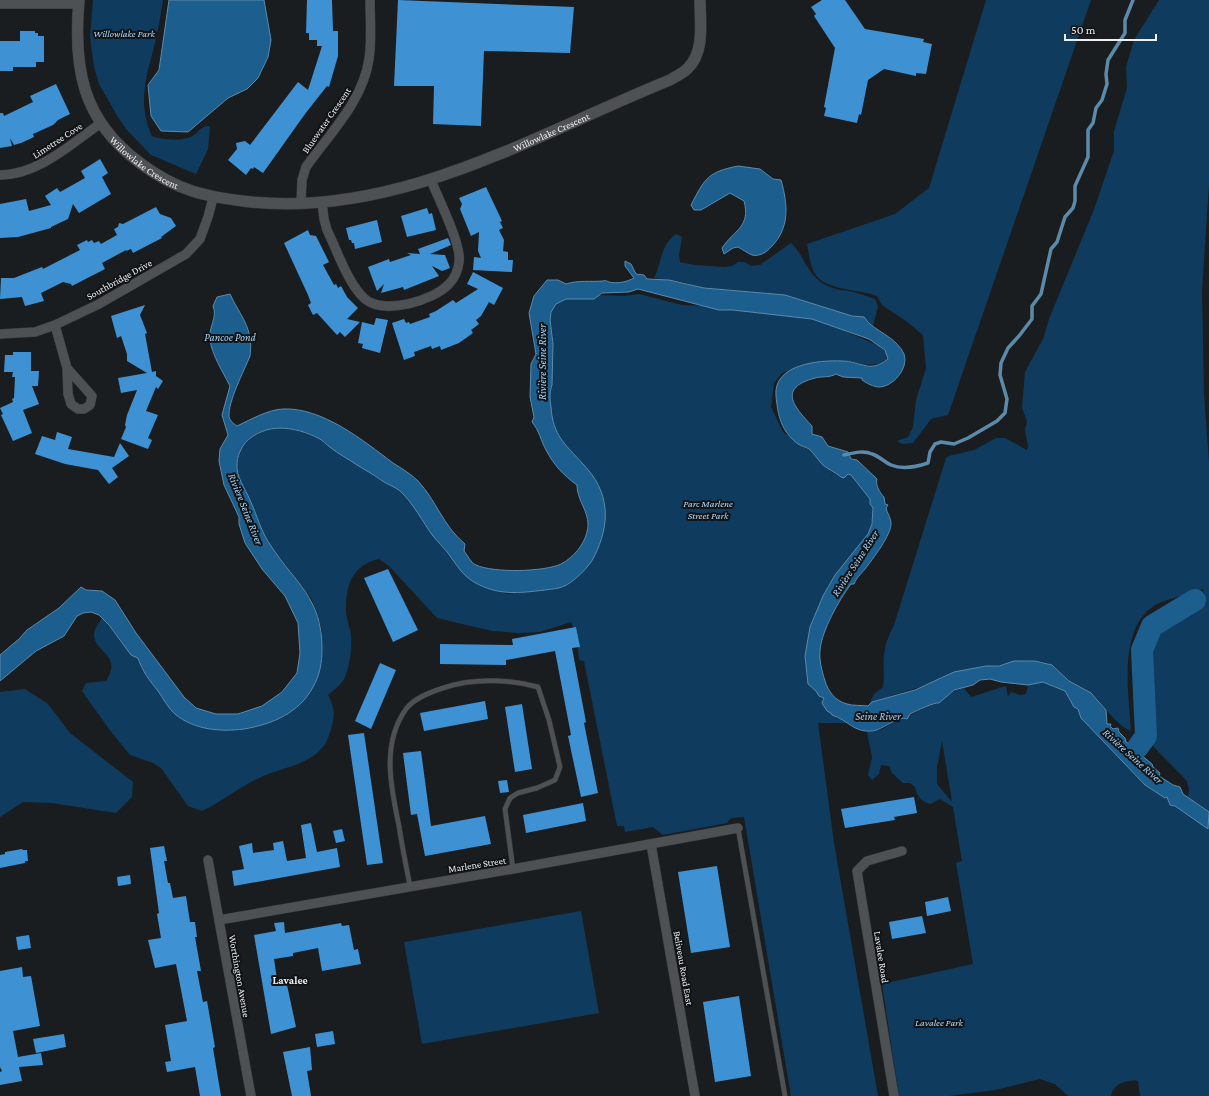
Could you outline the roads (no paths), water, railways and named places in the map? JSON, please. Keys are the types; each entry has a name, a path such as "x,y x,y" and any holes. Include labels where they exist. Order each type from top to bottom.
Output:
{"street":[{"name":"Bluewater Crescent","path":"301,203 302,180 306,167 358,96 365,79 370,58 370,0"},
{"name":"Willowlake Crescent","path":"79,2 77,48 80,73 86,93 101,123 132,157 177,186 213,198 263,203 301,203 322,202 366,196 431,180 498,154 670,80 688,69 695,60 699,50 700,0"},
{"path":"0,4 79,2"},
{"name":"Limetree Cove","path":"0,176 12,175 35,167 56,155 101,123"},
{"path":"322,202 324,219 328,230 358,292 378,306 388,307 414,302 440,292 455,276 459,262 457,245 431,180"},
{"name":"Southbridge Drive","path":"0,334 35,332 55,325 99,304 186,254 200,239 213,198"},
{"path":"55,325 67,368"},
{"name":"Marlene Street","path":"219,920 738,828"},
{"name":"Beliveau Road East","path":"651,844 695,1096"},
{"name":"Lavalee Road","path":"894,1096 857,871 867,861 902,851"},
{"name":"Worthington Avenue","path":"208,860 251,1096"}],"lane":[{"path":"410,886 391,785 391,745 397,726 407,708 428,693 460,682 520,682 538,688 549,720 560,766 554,780 537,788 518,793 510,798 504,809 513,869"},
{"path":"738,828 785,1096"}],"water":[{"path":"169,0 264,0 271,40 268,57 258,78 247,89 228,98 188,132 161,131 151,116 148,85 159,70"},
{"path":"738,166 760,169 773,179 781,180 785,198 786,216 782,232 777,240 763,254 752,255 738,247 733,248 724,254 722,248 743,223 746,210 744,201 730,193 701,210 694,210 691,205 700,188 708,178 720,171"},
{"name":"Seine River","path":"625,261 631,264 636,274 644,275 647,279 669,280 704,288 785,295 852,316 864,317 869,323 897,344 904,354 905,359 902,371 890,384 879,387 870,385 862,380 862,378 843,377 836,374 803,382 796,387 793,392 792,398 795,405 812,426 812,434 822,437 828,446 848,452 851,459 857,460 877,479 878,489 884,497 885,504 888,505 886,508 891,521 888,534 877,553 854,584 851,584 836,607 821,642 820,658 826,685 830,692 839,701 849,705 868,706 872,702 915,690 954,672 986,666 999,666 1014,661 1035,661 1052,665 1069,681 1091,693 1106,710 1107,724 1111,724 1110,726 1113,729 1118,728 1126,742 1131,745 1135,744 1140,754 1160,773 1159,776 1173,785 1180,787 1183,794 1209,812 1208,829 1175,806 1170,805 1167,797 1165,798 1145,785 1081,718 1078,709 1074,707 1065,691 1043,682 1028,685 1001,682 990,679 980,680 973,685 954,690 939,703 929,705 910,714 907,719 899,719 872,731 860,730 827,711 822,703 824,698 819,696 808,684 805,656 810,627 823,596 835,575 868,534 872,524 873,508 870,504 870,499 851,475 848,474 844,478 841,477 823,465 813,452 798,444 788,434 779,417 776,396 777,385 782,377 790,371 799,366 810,363 842,361 865,366 875,366 888,359 885,350 869,339 812,319 733,310 719,310 638,289 629,292 602,293 594,299 566,299 556,304 551,312 550,320 553,344 552,385 550,396 554,425 557,433 565,445 592,475 603,497 605,508 605,520 600,544 589,565 571,582 558,588 526,592 509,592 492,590 474,582 466,576 433,536 410,501 400,491 337,453 318,438 290,429 271,429 253,436 245,443 238,456 237,469 239,478 268,541 306,593 318,617 321,631 322,659 313,687 300,704 284,716 255,727 217,730 191,724 172,712 146,676 138,658 131,655 109,625 99,615 91,612 83,613 77,616 64,636 36,651 0,681 0,655 27,630 59,608 81,587 86,590 102,591 115,600 136,633 184,697 196,708 216,714 238,714 262,706 282,692 297,673 300,653 298,623 285,596 262,569 245,543 239,524 239,517 224,485 219,461 220,449 228,435 222,415 230,386 213,352 210,340 210,331 214,318 213,306 217,297 230,294 248,330 251,346 250,356 240,378 229,410 229,417 231,421 237,426 265,413 283,409 298,410 313,414 342,427 418,481 430,496 445,521 457,537 465,544 464,551 471,561 474,564 484,568 506,570 543,569 561,564 570,558 577,551 586,537 588,519 579,497 577,485 563,473 552,460 532,422 534,417 530,397 531,364 536,354 529,313 534,296 547,280 558,280 566,284 598,281 615,283 625,282 634,278 625,266"}],"waterway":[{"path":"844,455 865,452 875,455 888,464 896,467 905,468 919,466 928,463 930,452 935,444 941,442 954,444 968,438 997,421 1005,413 1007,399 1000,375 1001,363 1008,348 1032,319 1032,306 1041,294 1051,249 1057,242 1065,217 1073,208 1075,201 1075,186 1088,157 1088,130 1093,123 1096,108 1102,100 1107,84 1106,74 1108,60 1125,33 1125,20 1133,0"},
{"name":"Rivière Seine River","path":"1138,747 1146,736 1142,650 1152,626 1195,600"}],"district":[{"name":"Lavalee","path":"290,980"}],"park label":[{"name":"Willowlake Park","path":"124,33"},
{"name":"Parc Marlene Street Park","path":"708,508"},
{"name":"Lavalee Park","path":"939,1022"}],"water label":[{"name":"Pancoe Pond","path":"230,337"}]}
